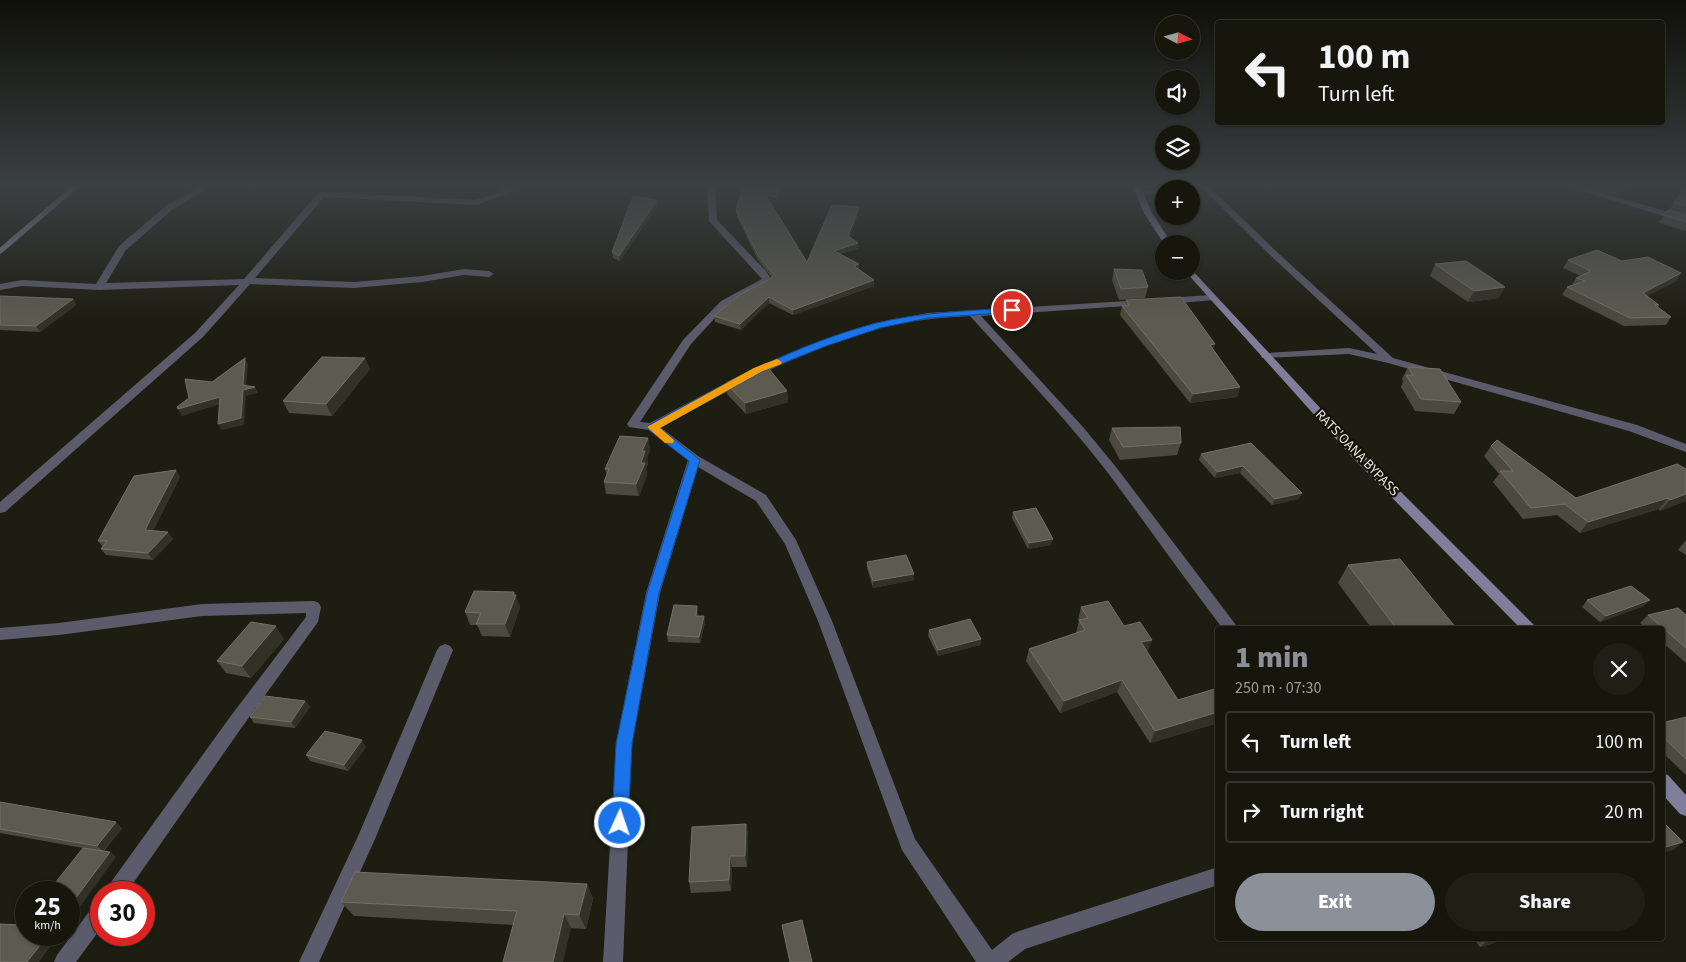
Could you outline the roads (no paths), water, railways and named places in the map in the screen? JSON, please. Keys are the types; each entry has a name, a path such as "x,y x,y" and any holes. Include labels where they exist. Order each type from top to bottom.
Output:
{"street":[{"path":"99,286 122,248 141,232"},
{"path":"0,509 199,335 289,232"},
{"path":"723,232 762,272 767,280 724,303 687,342 632,424 652,427 694,460 761,498 791,543 826,620 908,844 988,962"},
{"path":"1253,232 1274,254 1390,360"},
{"path":"0,287 22,283 99,286 245,282 354,285 422,279 464,272 489,274"},
{"name":"RATS'OANA BYPASS","path":"1197,280 1357,455 1528,626"},
{"path":"652,427 758,370 823,344 878,325 928,316 1212,298"},
{"path":"973,313 1090,444 1230,626"},
{"path":"1266,356 1349,351 1390,360 1633,428 1686,448"},
{"path":"613,962 624,744 653,593 694,460"},
{"path":"0,634 59,629 202,610 314,607 313,618 236,722 124,881"},
{"path":"309,962 366,839 445,650"},
{"path":"1665,784 1686,808"},
{"path":"992,962 1019,942 1215,877"},
{"path":"64,962 90,927"}],"waterway":[{"path":"0,251 22,232"}]}
